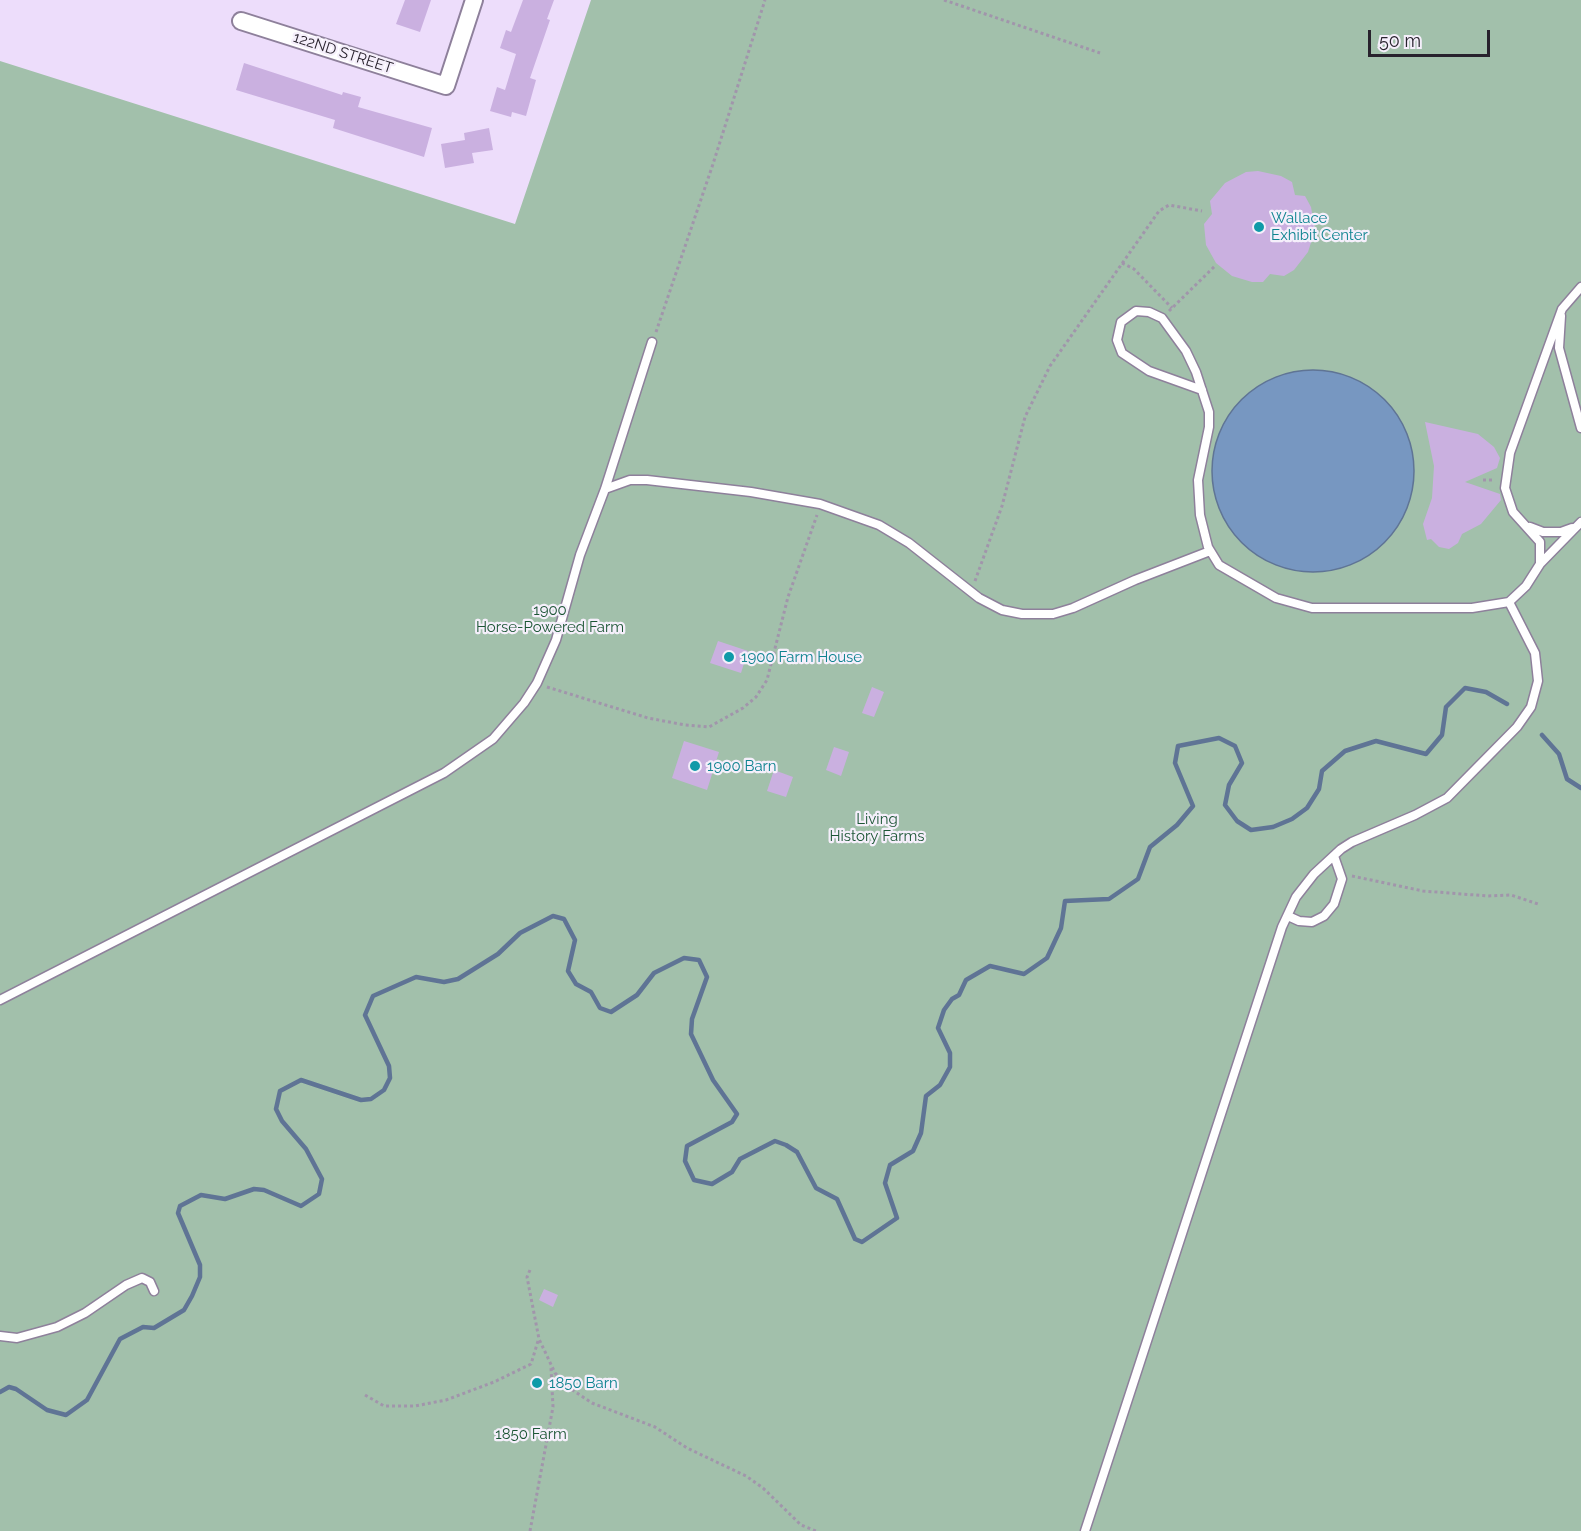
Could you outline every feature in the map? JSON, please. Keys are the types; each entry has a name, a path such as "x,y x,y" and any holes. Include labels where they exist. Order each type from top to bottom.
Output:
{"street":[{"name":"122ND STREET","path":"241,21 446,86 474,0"}],"lane":[{"path":"1540,564 1540,542 1513,512 1505,488 1510,453 1562,309 1581,287"},
{"path":"1562,309 1559,348 1581,428"},
{"path":"1202,390 1149,371 1122,353 1117,340 1122,322 1136,311 1149,312 1162,318 1186,351 1202,390 1209,412 1209,427 1198,480 1202,531 1219,565 1241,580 1276,598 1312,608 1472,608 1509,602 1526,586 1540,564 1580,524"},
{"path":"0,1000 462,763 493,739 524,704 537,683 556,640 580,555 605,489 652,342"},
{"path":"605,489 630,480 647,480 751,492 820,504 879,525 909,543 971,591 1002,610 1022,614 1053,614 1210,551"},
{"path":"1528,527 1543,532 1561,532 1580,524"},
{"path":"1085,1531 1296,897 1314,874 1352,842 1415,815 1447,798 1517,727 1532,707 1538,681 1535,653 1509,602"},
{"path":"1288,916 1299,921 1312,922 1324,916 1334,904 1340,891 1342,874 1334,856"},
{"path":"0,1336 17,1338 57,1327 85,1313 126,1285 142,1278 150,1281 154,1291"}],"path":[{"path":"652,342 713,164 765,0"},
{"path":"944,0 1100,53"},
{"path":"971,591 1002,506 1025,417 1039,385 1159,211 1169,205 1202,211"},
{"path":"1122,262 1134,269 1172,308"},
{"path":"1162,318 1215,266"},
{"path":"537,683 648,718 685,725 709,727 743,708 756,697 767,680 788,597 820,504"},
{"path":"1342,874 1423,891 1488,896 1511,895 1538,904"},
{"path":"530,1270 527,1277 539,1339 551,1366 571,1389 592,1403 655,1427 687,1448 746,1476 763,1488 801,1525 816,1531"},
{"path":"365,1395 384,1406 415,1406 446,1400 494,1382 531,1364 539,1339"},
{"path":"530,1531 553,1407 551,1366"}],"green space":[{"name":"Living History Farms","path":"591,0 1581,0 1581,1531 0,1531 0,61 515,224"}],"water":[{"path":"1313,370 1342,374 1361,382 1391,407 1402,423 1410,442 1414,471 1410,500 1402,519 1377,549 1361,560 1342,568 1313,572 1284,568 1265,560 1235,535 1224,519 1216,500 1212,471 1216,442 1224,423 1249,393 1265,382 1284,374"}],"building":[{"path":"405,0 431,0 420,32 396,24"},
{"path":"523,0 554,0 547,19 550,20 530,78 536,80 526,116 512,112 511,117 490,111 497,87 505,90 516,54 500,48 506,30 511,32"},
{"path":"244,63 342,95 343,92 361,97 358,107 432,128 424,157 333,128 335,120 236,90"},
{"path":"489,128 493,150 472,153 474,163 445,168 441,144 465,140 464,133"},
{"name":"Wallace Exhibit Center","path":"1258,171 1281,176 1292,182 1295,195 1305,196 1311,207 1315,230 1308,252 1294,270 1284,276 1270,274 1263,282 1252,282 1232,276 1216,263 1206,245 1204,224 1212,214 1210,201 1225,183 1246,172"},
{"path":"1425,422 1478,434 1494,447 1500,458 1497,468 1465,482 1500,494 1501,500 1481,524 1462,534 1458,543 1449,549 1439,547 1431,539 1427,540 1423,524 1432,498 1434,466"},
{"name":"1900 Farm House","path":"718,641 748,651 741,673 710,663"},
{"path":"872,687 884,692 874,717 862,713"},
{"name":"1900 Barn","path":"684,741 719,752 707,790 672,778"},
{"path":"834,747 849,752 841,776 826,770"},
{"path":"774,770 793,777 786,797 767,791"},
{"path":"544,1289 558,1295 553,1307 539,1300"}],"waterway":[{"path":"0,1392 9,1387 16,1389 47,1410 66,1415 87,1400 120,1339 143,1327 154,1328 184,1310 192,1296 200,1277 200,1265 178,1213 180,1206 201,1195 225,1199 254,1189 264,1190 301,1206 319,1194 322,1179 306,1149 282,1121 276,1109 280,1091 301,1080 361,1100 371,1099 384,1090 390,1078 389,1066 365,1015 373,996 416,977 444,982 458,979 498,954 520,933 553,916 564,919 575,940 568,971 576,984 591,992 600,1008 611,1012 637,995 654,973 684,958 699,960 707,977 692,1019 691,1034 713,1080 737,1114 732,1122 687,1146 685,1161 694,1180 712,1184 732,1172 740,1159 775,1141 786,1145 797,1152 816,1188 837,1199 855,1239 862,1242 897,1218 885,1183 890,1165 913,1151 921,1133 926,1096 940,1085 950,1067 950,1053 938,1028 944,1010 952,999 959,995 966,980 990,966 1024,974 1047,958 1061,928 1065,901 1109,899 1138,879 1150,847 1177,825 1193,806 1175,763 1178,746 1219,738 1235,746 1242,763 1229,785 1225,805 1237,821 1251,830 1273,827 1292,819 1307,808 1319,789 1322,771 1345,751 1376,741 1426,754 1442,735 1446,707 1465,688 1486,692 1507,704"},
{"path":"1542,735 1559,754 1567,779 1581,788"}],"place":[{"name":"Wallace Exhibit Center","path":"1259,227"},
{"name":"1900 Farm House","path":"729,657"},
{"name":"1900 Barn","path":"695,766"},
{"name":"1850 Barn","path":"537,1383"}],"park label":[{"name":"1900 Horse-Powered Farm","path":"550,618"},
{"name":"1850 Farm","path":"531,1434"}]}
